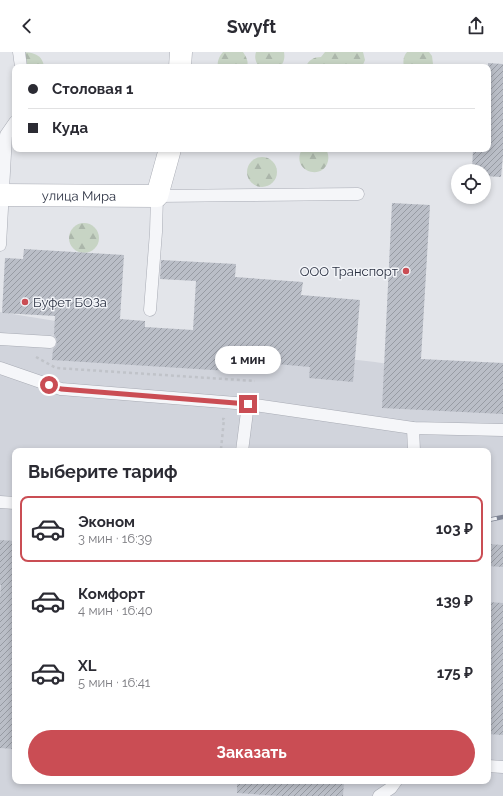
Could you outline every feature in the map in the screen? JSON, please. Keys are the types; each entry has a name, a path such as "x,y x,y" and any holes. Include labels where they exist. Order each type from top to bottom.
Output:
{"main road":[{"path":"180,64 181,52"},
{"path":"157,196 169,152"},
{"name":"улица Мира","path":"1,195 157,196"}],"lane":[{"path":"19,52 21,64"},
{"path":"0,245 1,195 6,136 12,127"},
{"path":"150,310 156,232 157,196 358,194"},
{"path":"0,339 50,342"},
{"path":"0,368 61,389 248,404 414,428 503,430"},
{"path":"242,448 248,404"},
{"path":"414,428 414,448"},
{"path":"0,502 12,503"},
{"path":"491,766 503,767"},
{"path":"379,796 391,788 394,784"}],"path":[{"path":"31,355 56,368 255,381"}],"shaded area":[{"path":"0,312 148,336 375,362 503,382 503,796 0,796"}],"green space":[{"path":"15,52 26,52 41,58 43,64 15,64"},
{"path":"223,52 243,52 248,64 218,64 220,56"},
{"path":"256,52 284,52 284,60 282,64 258,64 255,56"},
{"path":"325,52 363,52 365,60 363,64 308,64 314,58 321,57"},
{"path":"407,52 429,52 432,56 433,64 403,64"},
{"path":"301,152 327,152 328,161 325,167 320,171 314,172 304,168 300,163 299,157"},
{"path":"262,157 268,158 276,166 276,178 268,186 262,187 256,186 248,178 247,172 248,166 256,158"},
{"path":"84,223 90,224 98,232 98,244 90,252 84,253 78,252 70,244 69,238 70,232 78,224"}],"building":[{"path":"488,63 503,64 503,156 501,177 491,176 491,164 472,164 473,152 491,152 491,64"},
{"path":"392,203 430,205 421,359 503,363 503,414 382,408"},
{"path":"24,249 124,255 120,319 145,321 145,327 193,330 196,281 160,279 161,260 236,264 235,277 303,282 301,295 360,300 353,382 309,378 310,367 230,360 229,371 52,360 53,349 57,342 54,335 55,316 2,313 5,258 23,259"},
{"path":"0,540 12,541 12,749 0,748"},
{"path":"491,544 503,545 503,567 491,566"},
{"path":"491,602 503,603 503,735 491,734"},
{"path":"237,784 344,784 343,796 282,796 237,793"}],"railway":[{"path":"491,519 503,517"}],"place":[{"name":"ООО Транспорт","path":"406,271"},
{"name":"Буфет БОЗа","path":"25,302"}],"route":[{"path":"49,385 61,389 248,404"}]}
